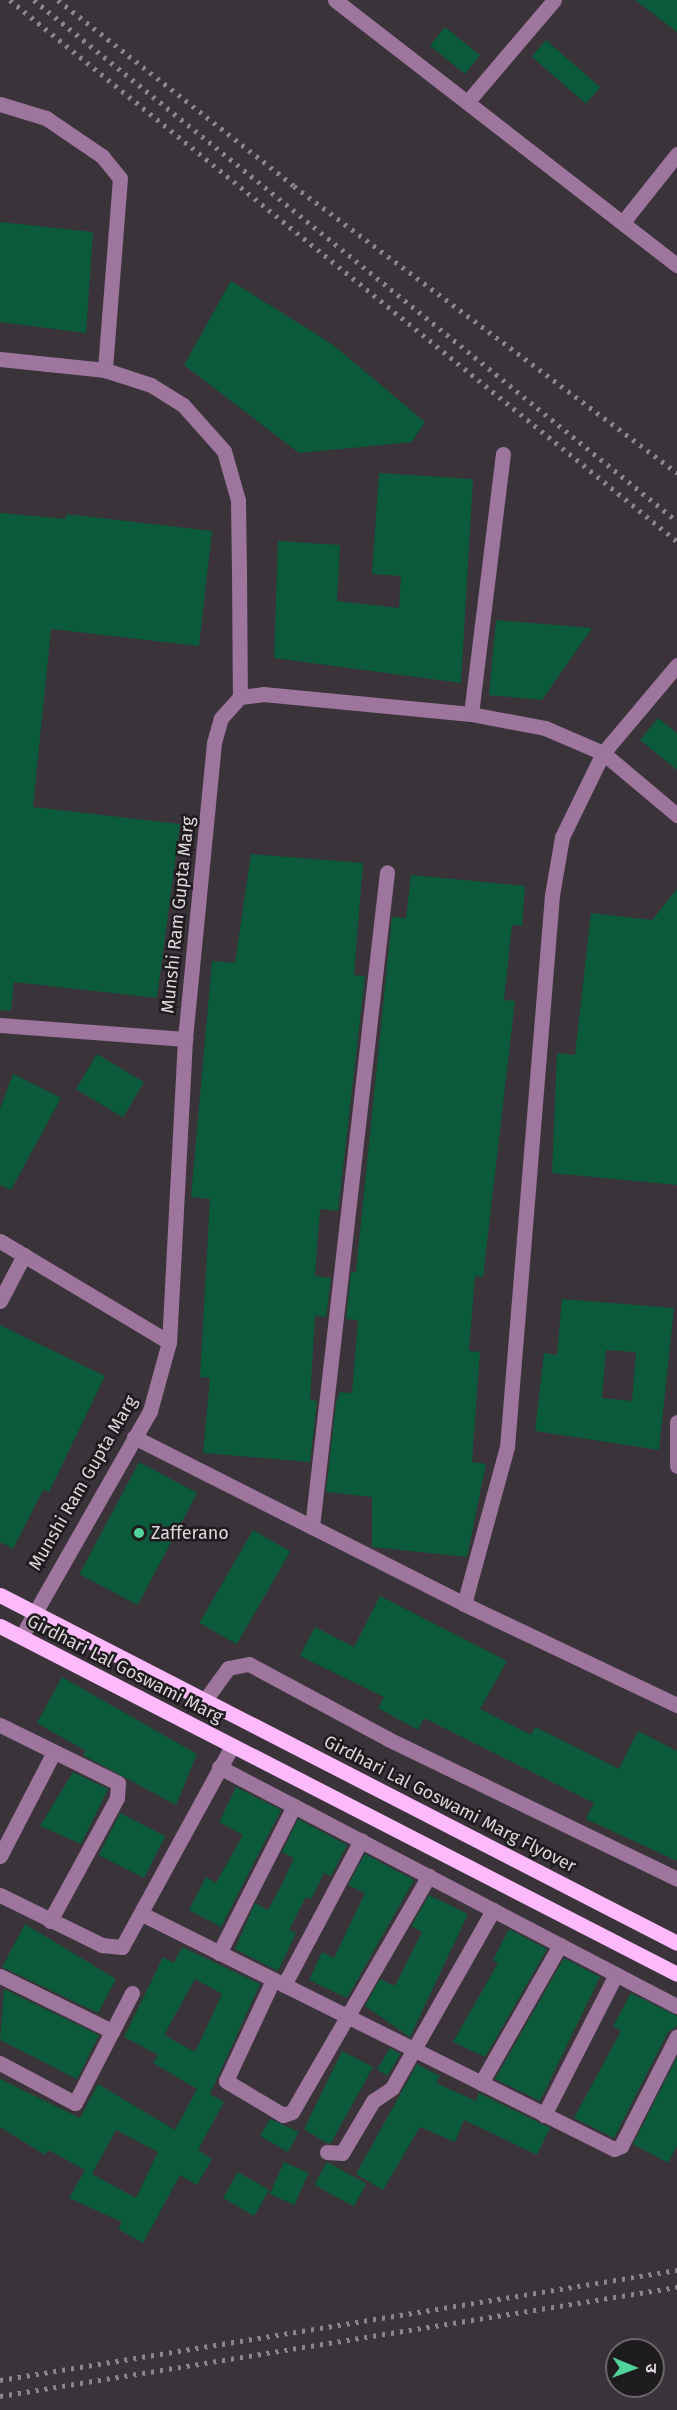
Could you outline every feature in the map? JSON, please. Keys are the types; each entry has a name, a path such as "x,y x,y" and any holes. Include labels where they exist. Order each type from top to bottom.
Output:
{"main road":[{"name":"Girdhari Lal Goswami Marg","path":"0,1595 205,1700"},
{"name":"Girdhari Lal Goswami Marg","path":"0,1626 232,1746"},
{"name":"Girdhari Lal Goswami Marg Flyover","path":"205,1700 677,1943"},
{"path":"232,1746 677,1974"}],"street":[{"path":"335,0 469,99 677,265"},
{"path":"469,99 554,0"},
{"path":"0,104 46,118 102,156 120,178 105,370"},
{"path":"623,222 677,154"},
{"path":"0,359 105,370 151,385 183,405 224,451 238,500 240,697 263,694 471,714 545,728 603,753 677,815"},
{"path":"471,714 502,454"},
{"path":"464,1604 507,1448 552,895 562,837 603,753 677,665"},
{"name":"Munshi Ram Gupta Marg","path":"21,1637 32,1611 150,1411 169,1342 185,1039 214,742 221,718 240,697"},
{"path":"312,1527 387,872"},
{"path":"0,1025 185,1039"},
{"path":"0,1241 169,1342"},
{"path":"0,1301 24,1255"},
{"path":"677,1422 677,1466"},
{"path":"135,1437 464,1604 677,1705"},
{"path":"205,1700 228,1668 249,1664 388,1739 677,1879"},
{"path":"0,1725 113,1778 119,1789 50,1921"},
{"path":"0,1896 50,1921 114,1948 129,1939 232,1746"},
{"path":"0,1856 54,1752"},
{"path":"219,1767 677,2006"},
{"path":"219,1953 294,1806"},
{"path":"361,1840 279,1982 226,2080 278,2113 292,2112 429,1876"},
{"path":"327,2152 342,2153 373,2101 390,2090 415,2050 493,1910"},
{"path":"142,1914 544,2115 618,2148 677,2036"},
{"path":"481,2083 560,1945"},
{"path":"544,2115 616,1974"},
{"path":"0,1976 112,2031"},
{"path":"0,2063 75,2103 132,1992"}],"building":[{"path":"635,0 677,0 677,32"},
{"path":"445,27 480,55 465,74 430,46"},
{"path":"546,40 600,87 586,104 532,57"},
{"path":"0,222 93,232 86,333 0,322"},
{"path":"231,281 332,344 425,422 412,442 299,453 184,365"},
{"path":"379,473 473,479 461,683 274,658 278,541 340,545 337,601 399,608 401,576 372,574"},
{"path":"0,513 66,519 66,514 212,531 199,646 51,629 33,807 180,824 157,998 14,982 11,1011 0,1010"},
{"path":"496,620 592,628 542,700 489,695"},
{"path":"658,718 677,733 677,770 640,740"},
{"path":"251,854 363,863 354,975 365,976 338,1211 320,1209 315,1276 331,1278 326,1317 315,1316 310,1400 317,1401 310,1462 203,1453 210,1378 200,1377 210,1199 191,1197 212,961 235,963"},
{"path":"411,875 525,886 522,926 512,925 504,1000 515,1001 483,1277 475,1276 469,1351 480,1352 472,1462 486,1464 467,1557 372,1547 372,1497 326,1492 336,1403 340,1392 352,1393 358,1320 346,1319 351,1272 356,1272 392,917 406,918"},
{"path":"677,889 677,1185 552,1173 557,1053 575,1055 591,913 652,920"},
{"path":"97,1054 144,1082 123,1117 76,1089"},
{"path":"13,1074 61,1098 11,1190 0,1185 0,1109"},
{"path":"562,1299 674,1308 659,1450 535,1431 544,1353 557,1355","holes":["606,1350 636,1352 632,1401 602,1398"]},
{"path":"0,1325 105,1376 49,1492 43,1490 13,1549 0,1542"},
{"name":"Zafferano","path":"139,1462 197,1493 138,1605 79,1574"},
{"path":"253,1530 290,1552 237,1644 200,1623"},
{"path":"380,1596 507,1661 480,1709 531,1735 535,1727 619,1769 638,1731 677,1751 677,1861 586,1819 594,1803 424,1718 418,1730 378,1708 384,1697 300,1656 315,1627 354,1647"},
{"path":"62,1677 197,1754 176,1805 83,1755 86,1751 37,1723"},
{"path":"73,1772 108,1789 81,1844 40,1826"},
{"path":"236,1787 281,1810 221,1927 189,1910 206,1877 216,1883 243,1835 219,1822"},
{"path":"120,1813 165,1836 144,1878 99,1855"},
{"path":"298,1819 347,1845 331,1876 324,1873 311,1899 306,1897 289,1930 296,1933 278,1971 235,1949 255,1903 268,1910 282,1884 294,1858 282,1852"},
{"path":"365,1854 414,1880 347,1998 309,1980 322,1952 334,1958 365,1893 348,1885"},
{"path":"429,1895 468,1914 410,2037 365,2006 380,1979 395,1986 422,1932 411,1926"},
{"path":"25,1924 116,1979 98,2013 2,1967"},
{"path":"509,1929 547,1949 485,2057 453,2042 498,1963 493,1960"},
{"path":"182,1947 260,1984 210,2094 224,2102 198,2150 212,2159 197,2185 180,2175 143,2243 118,2229 122,2222 69,2198 85,2170 48,2150 45,2155 0,2127 0,2079 80,2118 98,2084 175,2130 197,2089 153,2063 158,2055 124,2037 163,1957 174,1963","holes":["195,1979 222,1994 195,2052 164,2035","116,2130 158,2152 136,2198 92,2174"]},
{"path":"564,1958 600,1977 540,2101 495,2079"},
{"path":"4,1989 99,2035 77,2079 0,2040"},
{"path":"631,1993 677,2016 677,2026 668,2032 614,2138 574,2118 621,2031 613,2026"},
{"path":"390,2048 400,2054 387,2076 377,2069"},
{"path":"342,2051 373,2067 331,2143 326,2143 304,2129"},
{"path":"677,2057 677,2146 668,2163 633,2144"},
{"path":"417,2064 440,2076 436,2083 476,2101 479,2093 550,2128 537,2155 464,2120 455,2142 420,2127 383,2190 356,2174"},
{"path":"270,2119 299,2132 288,2152 260,2136"},
{"path":"284,2162 309,2173 294,2205 270,2194"},
{"path":"327,2162 366,2184 354,2207 314,2185"},
{"path":"238,2172 269,2190 254,2216 223,2198"}],"railway":[{"path":"10,0 677,541"},
{"path":"34,0 677,521"},
{"path":"58,0 294,186 677,473"},
{"path":"0,2380 677,2270"},
{"path":"0,2396 677,2287"}],"place":[{"name":"Zafferano","path":"139,1533"}]}
